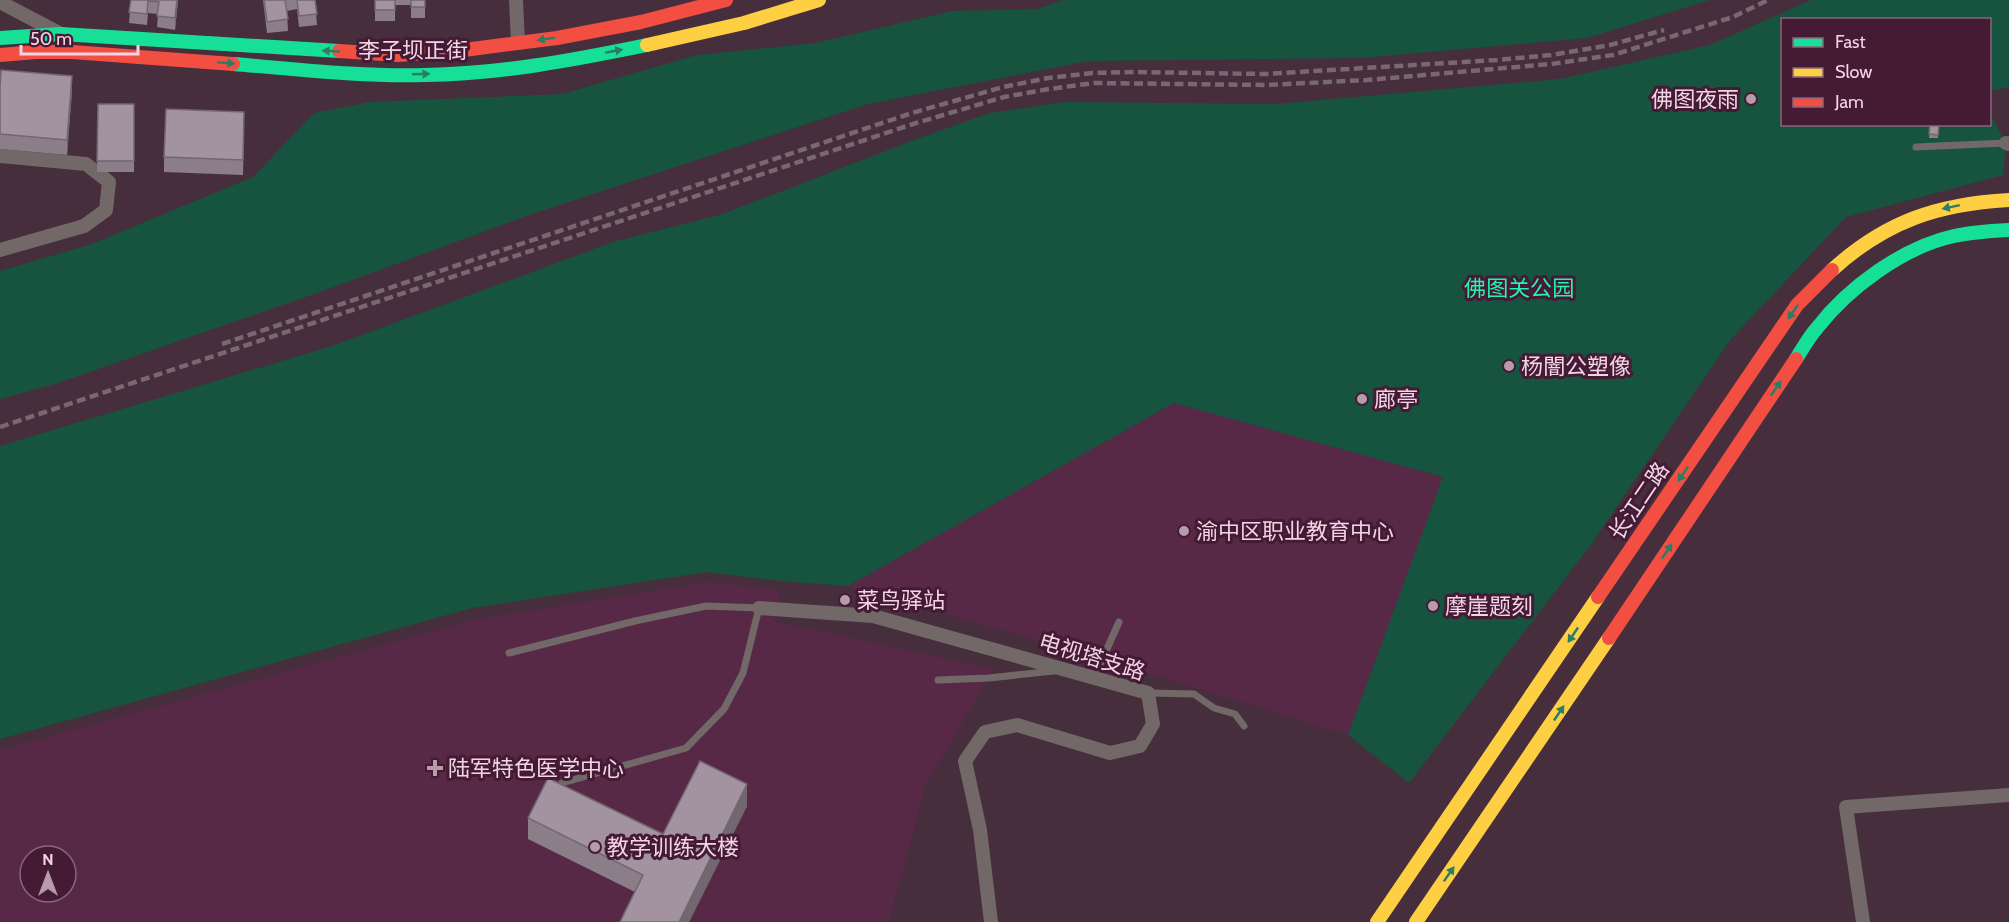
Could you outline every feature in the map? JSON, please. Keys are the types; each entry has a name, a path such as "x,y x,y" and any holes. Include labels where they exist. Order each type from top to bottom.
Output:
{"main road":[{"name":"李子坝正街","path":"0,38 61,34 398,55 518,44 640,22 726,0"},
{"name":"李子坝正街","path":"0,55 60,52 397,75 458,73 517,68 640,46 728,28 819,0"},
{"name":"长江二路","path":"1377,922 1805,297 1820,279 1847,255 1880,233 1914,217 1949,206 2009,200"},
{"path":"1416,922 1817,327 1864,280 1895,258 1959,233 1989,229 2009,230"}],"street":[{"path":"516,0 518,44"},
{"path":"0,2 61,34"},
{"path":"0,156 86,164 109,182 106,210 84,226 0,250"},
{"name":"电视塔支路","path":"759,608 873,616 1148,693 1153,724 1140,746 1110,753 1017,725 985,732 965,761 980,830 991,922"},
{"path":"1863,922 1846,807 2009,795"}],"lane":[{"path":"1916,147 2007,143"},
{"path":"509,653 635,621 706,606 759,608 743,673 724,709 686,748 562,783"},
{"path":"1094,678 1119,621"},
{"path":"938,680 989,678 1066,670"},
{"path":"1148,693 1194,694 1214,708 1235,714 1244,726"}],"shaded area":[{"name":"渝中区职业教育中心","path":"1174,403 1444,477 1348,735 1103,659 848,586"},
{"name":"陆军特色医学中心","path":"709,582 780,590 773,621 994,669 925,786 889,922 0,922 0,750 478,619"}],"green space":[{"path":"1063,0 1710,0 1587,38 1361,58 1088,61 868,104 529,215 323,291 55,384 0,399 0,271 92,244 253,177 314,113 370,102 562,94 697,55 816,43 952,11 1037,9"},
{"name":"佛图关公园","path":"1811,0 2009,0 2009,87 1991,91 1991,18 1781,18 1781,126 1991,126 1991,116 2006,143 2003,175 1846,217 1731,339 1592,543 1409,783 1348,735 1443,477 1174,403 848,586 707,572 472,608 0,739 0,446 335,345 613,242 723,214 990,113 1065,102 1276,104 1560,79 1710,45"}],"building":[{"path":"131,0 177,0 175,18 157,16 159,2 148,1 147,14 129,12"},
{"path":"264,0 285,0 288,19 267,22"},
{"path":"297,0 315,0 317,14 299,16"},
{"path":"375,0 395,0 395,10 375,10"},
{"path":"411,0 425,0 425,7 411,7"},
{"path":"1,70 72,76 67,140 0,134"},
{"path":"98,104 134,104 134,161 97,161"},
{"path":"166,109 244,112 243,160 164,157"},
{"path":"1930,126 1939,126 1938,135 1929,134"},
{"name":"教学训练大楼","path":"700,761 747,784 679,922 620,922 643,875 528,818 548,778 663,834"}],"railway":[{"path":"0,427 913,124 1004,97 1094,83 1267,85 1367,80 1551,64 1613,55 1733,17 1768,0"},
{"path":"222,344 912,113 1003,87 1048,78 1092,73 1265,74 1497,60 1551,55 1610,45 1664,30"}],"traffic: fast":[{"path":"0,38 61,34 339,51"},
{"path":"233,64 377,75 453,74 537,65 647,45"},
{"path":"1796,359 1814,331 1844,298 1896,259 1935,241 1954,236 2009,230"}],"traffic: slow":[{"path":"647,45 744,23 819,0"},
{"path":"1832,270 1872,239 1914,218 1959,206 2009,200"},
{"path":"1377,922 1598,597"},
{"path":"1416,922 1609,638"}],"traffic: jam":[{"path":"339,51 398,55 456,51 557,38 641,22 726,0"},
{"path":"0,55 72,52 233,64"},
{"path":"1598,597 1797,305 1832,270"},
{"path":"1609,638 1796,359"}],"place":[{"name":"佛图夜雨","path":"1751,99"},
{"name":"杨闇公塑像","path":"1509,366"},
{"name":"廊亭","path":"1362,399"},
{"name":"渝中区职业教育中心","path":"1184,531"},
{"name":"菜鸟驿站","path":"845,600"},
{"name":"摩崖题刻","path":"1433,606"},
{"name":"陆军特色医学中心","path":"435,768"},
{"name":"教学训练大楼","path":"595,847"}]}
